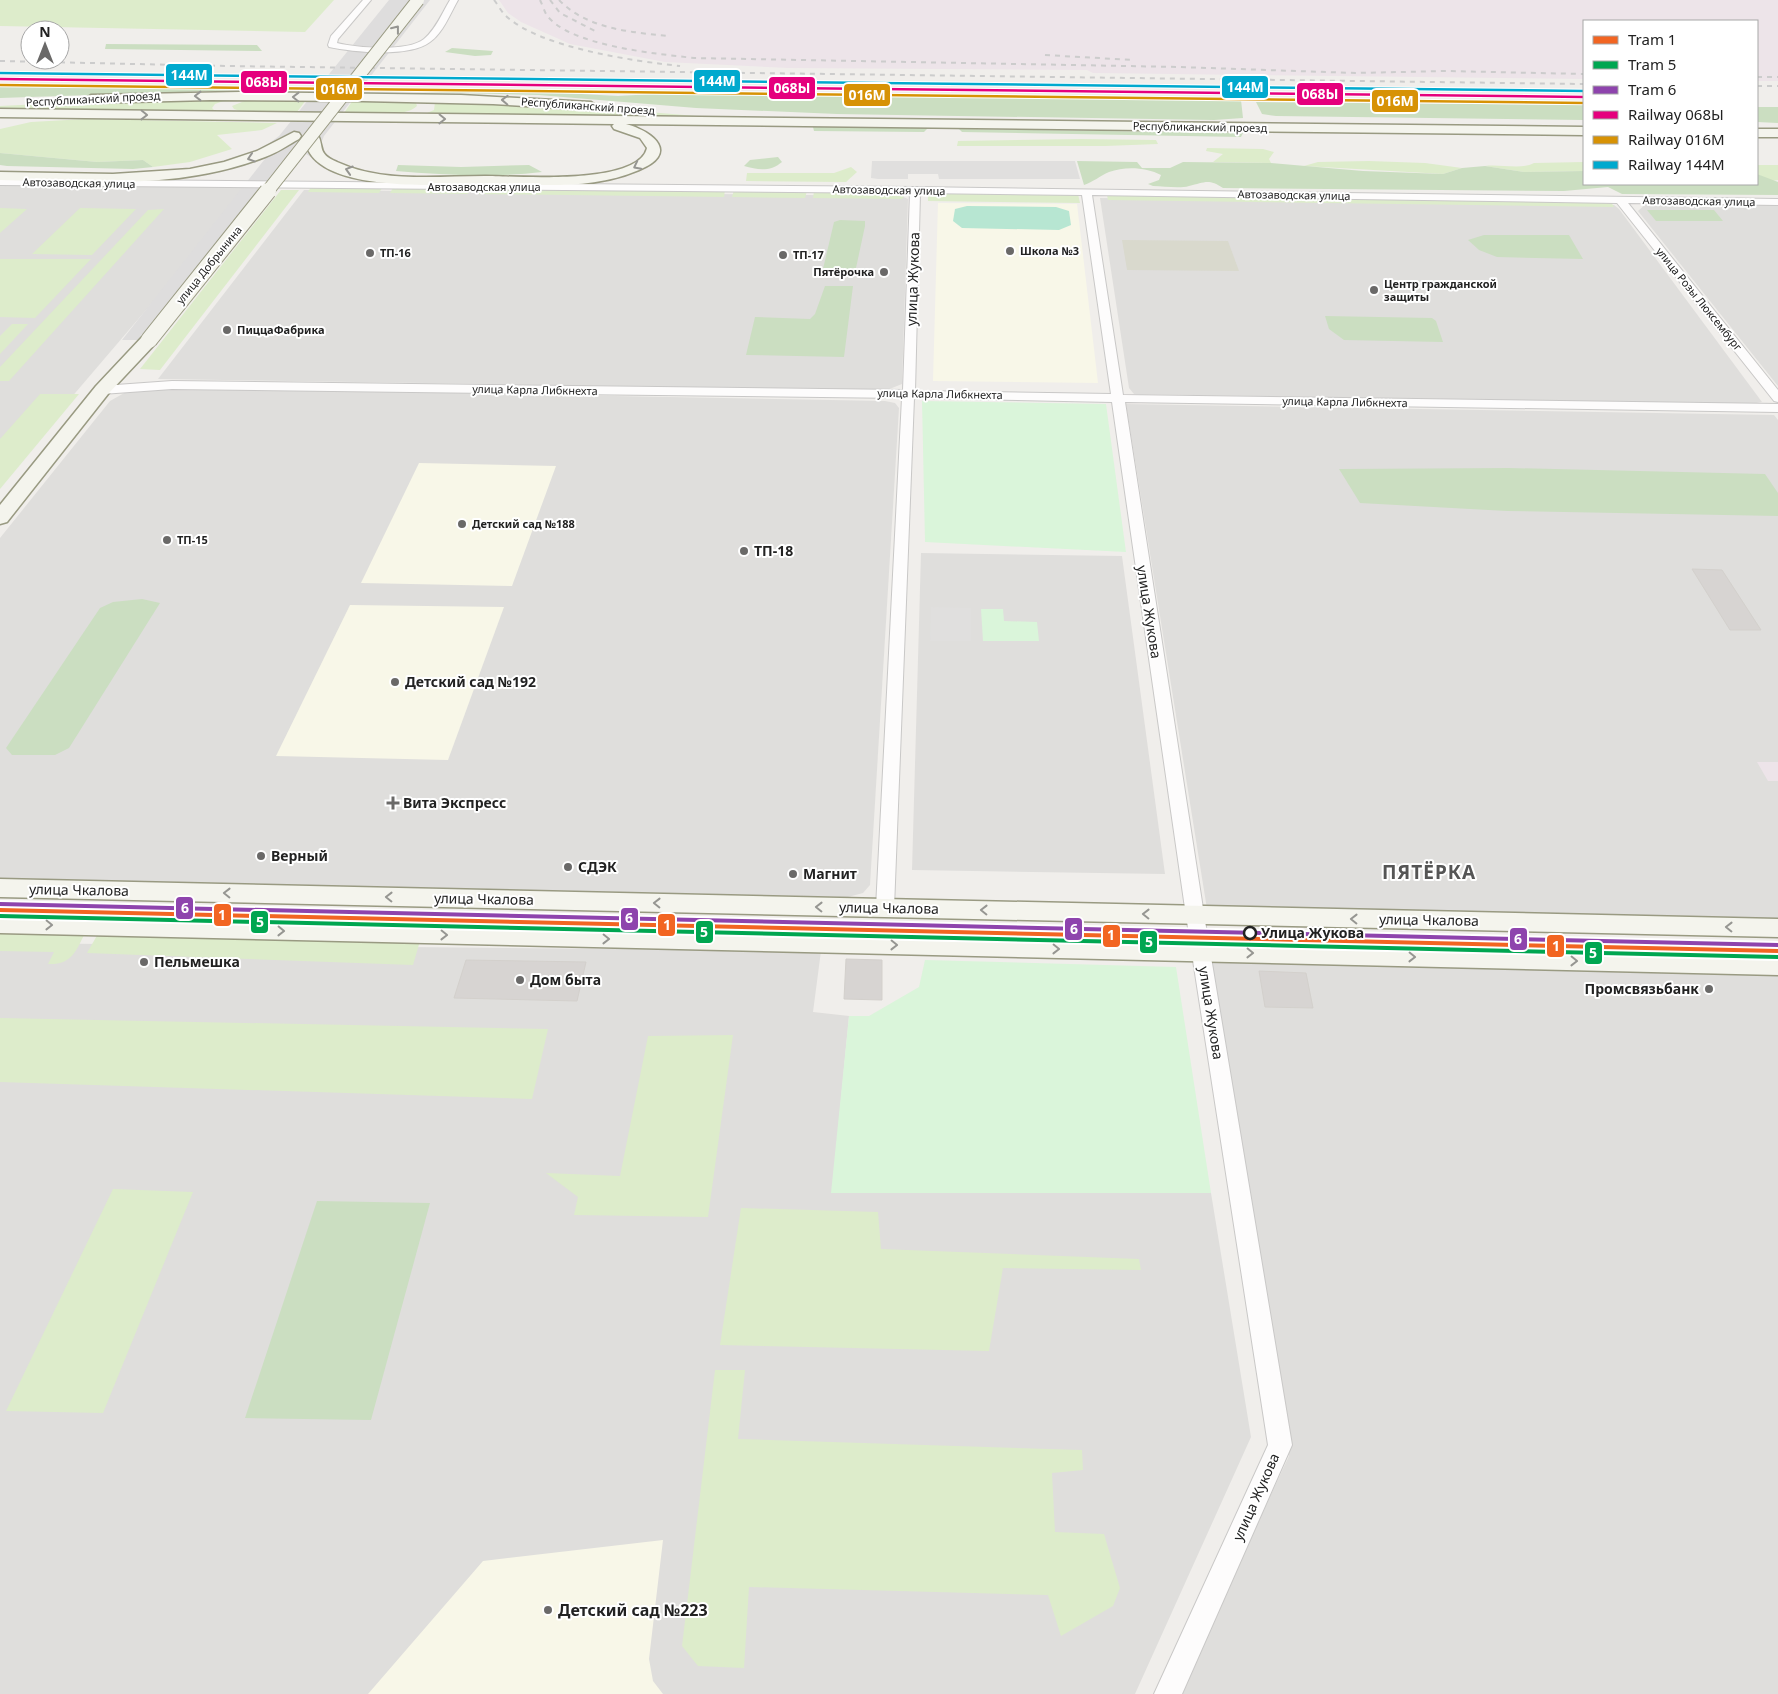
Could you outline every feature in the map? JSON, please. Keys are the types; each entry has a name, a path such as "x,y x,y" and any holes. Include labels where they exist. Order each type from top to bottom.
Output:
{"main road":[{"name":"улица Добрынина","path":"142,340 294,136 403,0"},
{"name":"улица Добрынина","path":"0,518 142,340 312,136 418,0"},
{"name":"Республиканский проезд","path":"76,100 168,96 264,96 513,100 815,123"},
{"path":"243,116 230,115 222,109 233,101 264,96"},
{"path":"393,118 418,114 428,106 424,102 398,98"},
{"name":"Республиканский проезд","path":"0,104 57,101"},
{"name":"Республиканский проезд","path":"0,113 572,121 1583,130"},
{"path":"0,122 43,116 96,114"},
{"path":"312,136 312,146 315,151 331,164 368,176 425,180 554,181 586,179 622,172 641,164 654,153 654,145 641,132 609,124 572,121"},
{"path":"1758,133 1778,133"},
{"path":"0,176 150,177 181,174 214,169 262,154 279,147 294,136"},
{"name":"улица Чкалова","path":"0,888 1778,928"},
{"path":"0,924 1778,965"}],"street":[{"path":"367,0 334,38 332,45 346,48 385,48 407,47 424,43 454,0"},
{"name":"Автозаводская улица","path":"0,182 914,190 1778,202"},
{"name":"улица Жукова","path":"885,908 910,382 916,199 914,190"},
{"name":"улица Жукова","path":"1087,192 1195,915 1280,1445 1168,1694"},
{"name":"улица Розы Люксембург","path":"1620,200 1778,398"},
{"name":"улица Карла Либкнехта","path":"102,390 191,385 1778,408"}],"shaded area":[{"path":"499,0 1778,0 1778,81 1758,81 1758,20 1583,20 1583,79 1093,73 1087,70 788,68 665,62 570,44 521,22 508,13"},
{"path":"872,161 1075,161 1080,179 939,179 938,174 908,174 908,179 878,179 871,178"},
{"path":"0,184 251,187 0,481"},
{"path":"304,190 901,196 908,199 902,384 887,390 158,379"},
{"path":"1100,198 1614,205 1619,209 1762,402 1751,404 1134,394 1129,388"},
{"name":"Школа №3","path":"938,203 1077,204 1098,383 933,381"},
{"path":"1646,204 1778,205 1778,386 1638,211"},
{"path":"1122,240 1228,241 1239,271 1127,270"},
{"path":"176,388 885,401 895,403 899,408 870,885 863,893 848,897 0,878 0,538 110,401 126,392"},
{"path":"1126,404 1774,415 1778,420 1778,921 1207,909"},
{"name":"Детский сад №188","path":"419,463 556,466 512,586 361,583"},
{"path":"921,553 1122,556 1165,874 912,870"},
{"name":"Детский сад №192","path":"350,605 504,607 448,760 276,756"},
{"path":"931,607 971,608 971,641 930,641"},
{"path":"1757,762 1778,762 1778,781 1768,781"},
{"path":"0,943 821,951 813,1012 849,1016 832,1193 1211,1193 1251,1437 1135,1694 0,1694"},
{"path":"1209,957 1778,971 1778,1694 1177,1694 1289,1456"},
{"name":"Детский сад №223","path":"663,1540 649,1659 653,1681 663,1694 368,1694 483,1561"}],"green space":[{"path":"0,0 334,0 305,32 70,27 70,20 20,20 20,26 0,26"},
{"path":"106,44 257,45 262,51 105,49"},
{"path":"452,48 493,51 491,55 475,56 445,52"},
{"path":"0,85 299,88 0,98"},
{"path":"377,89 544,92 618,96 654,94 1241,100 1243,118 1214,120 837,114 696,108 539,95 371,91"},
{"path":"232,98 215,104 212,108 218,114 0,110 0,106 121,100"},
{"path":"247,100 306,100 297,112 240,111 232,106"},
{"path":"353,100 409,101 416,103 417,106 402,113 393,114 344,113"},
{"path":"435,102 541,103 720,118 420,116 434,110"},
{"path":"1256,102 1583,105 1583,120 1276,116 1262,114"},
{"path":"1758,107 1778,107 1778,123 1758,122"},
{"path":"85,119 277,123 262,130 217,135 232,149 190,162 153,167 143,160 97,162 0,153 0,129 31,122"},
{"path":"813,127 928,128 924,132 814,131"},
{"path":"959,129 1243,133 1241,137 962,132"},
{"path":"1156,140 1158,144 957,146 958,141"},
{"path":"1207,148 1263,149 1274,152 1269,159 1271,163 1213,162 1223,154 1206,151"},
{"path":"0,153 97,162 143,160 153,167 133,169 7,166 0,165"},
{"path":"778,157 782,162 768,169 744,166 750,160"},
{"path":"1077,161 1137,162 1142,168 1170,168 1183,162 1271,163 1363,171 1443,174 1462,168 1485,166 1524,172 1583,171 1583,185 1758,185 1758,174 1778,182 1778,195 1622,194 1608,187 1564,191 1223,188 1206,182 1185,187 1171,187 1148,184 1159,180 1161,175 1149,170 1135,168 1109,172 1084,185"},
{"path":"1318,162 1425,163 1462,168 1443,174 1304,166"},
{"path":"1583,162 1583,171 1524,172 1485,166 1523,166 1534,163"},
{"path":"398,165 461,167 529,165 542,172 506,175 451,175 396,171"},
{"path":"1758,165 1778,165 1778,180 1771,181 1758,174"},
{"path":"851,167 857,172 846,182 746,181 747,173 834,173"},
{"path":"311,187 382,188 379,193 308,192"},
{"path":"393,188 470,188 468,194 390,193"},
{"path":"481,188 725,190 724,197 478,194"},
{"path":"281,190 299,190 160,370 140,369"},
{"path":"734,190 807,191 805,198 732,197"},
{"path":"814,191 901,192 905,195 902,199 813,198"},
{"path":"928,193 1078,194 1080,203 928,201"},
{"path":"1107,195 1611,202 1614,207 1108,200"},
{"path":"967,206 1056,207 1069,211 1071,225 1059,230 962,228 953,221 955,209"},
{"path":"0,208 27,209 0,233"},
{"path":"80,208 136,209 92,255 32,254"},
{"path":"164,209 9,381 0,381 0,367 148,210"},
{"path":"1647,210 1714,210 1723,221 1656,221"},
{"path":"840,220 865,221 865,226 856,268 834,273 823,269 834,222"},
{"path":"1484,235 1569,235 1583,259 1497,257 1479,250 1468,240"},
{"path":"0,259 91,259 35,318 0,317"},
{"path":"825,286 853,286 844,357 746,355 755,317 810,319 815,314"},
{"path":"1325,316 1432,318 1436,321 1443,342 1344,340 1329,329"},
{"path":"12,324 28,324 0,354 0,336"},
{"path":"40,394 79,394 0,489 0,439"},
{"path":"922,401 1106,404 1126,552 925,542"},
{"path":"1509,468 1765,474 1778,493 1778,516 1507,511 1360,503 1339,469"},
{"path":"142,599 160,603 69,748 55,755 12,755 6,748 100,608 113,602"},
{"path":"981,609 1003,609 1004,621 1037,622 1039,641 983,641"},
{"path":"0,931 85,933 72,956 63,962 48,964 54,952 0,951"},
{"path":"99,932 420,941 413,965 87,953"},
{"path":"925,960 1176,967 1211,1193 831,1193 849,1016 869,1016 919,987"},
{"path":"0,1018 548,1029 532,1099 0,1082"},
{"path":"733,1035 708,1217 574,1215 578,1197 546,1173 620,1176 648,1036"},
{"path":"113,1189 193,1192 103,1413 6,1411"},
{"path":"317,1201 430,1203 371,1420 245,1418"},
{"path":"741,1208 878,1212 881,1249 1139,1259 1141,1270 1003,1268 989,1351 720,1345"},
{"path":"715,1370 745,1370 738,1439 1082,1450 1083,1470 1052,1473 1055,1532 1104,1534 1120,1588 1113,1606 1061,1636 1048,1595 749,1587 744,1668 698,1666 682,1646"}],"pier":[{"path":"389,0 430,0 324,136 319,148 331,160 354,170 420,182 331,169 306,154 156,340 122,340 268,155 173,177 0,173 141,174 189,170 246,157 263,148 279,136"}],"building":[{"path":"1692,569 1722,570 1761,630 1730,630"},
{"path":"846,959 882,960 882,1000 844,999"},
{"name":"Дом быта","path":"466,960 586,962 577,1001 454,998"},
{"path":"1259,971 1306,973 1313,1008 1265,1007"}],"railway":[{"path":"494,0 505,15 520,26 540,36 588,51 638,61 680,66"},
{"path":"540,0 546,14 557,25 573,34 593,41 637,51 694,58 1179,67 1355,73 1446,71 1583,74"},
{"path":"550,0 560,13 597,32"},
{"path":"559,0 570,10 596,23 639,33 668,36"},
{"path":"1045,55 1133,60"},
{"path":"0,61 226,66 1583,84"},
{"path":"1758,77 1778,77"},
{"path":"1758,86 1778,86"}],"tram line":[{"name":"6","path":"0,904 1778,945"},
{"name":"1","path":"0,910 1778,951"},
{"name":"5","path":"0,916 1778,957"}],"rail line":[{"name":"144М","path":"0,73 1583,91"},
{"name":"068Ы","path":"0,79 1583,97"},
{"name":"016М","path":"0,85 1583,103"}],"place":[{"name":"Школа №3","path":"1010,251"},
{"name":"ТП-16","path":"370,253"},
{"name":"ТП-17","path":"783,255"},
{"name":"Пятёрочка","path":"884,272"},
{"name":"Центр гражданской защиты","path":"1374,290"},
{"name":"ПиццаФабрика","path":"227,330"},
{"name":"Детский сад №188","path":"462,524"},
{"name":"ТП-15","path":"167,540"},
{"name":"ТП-18","path":"744,551"},
{"name":"Детский сад №192","path":"395,682"},
{"name":"Вита Экспресс","path":"393,803"},
{"name":"Верный","path":"261,856"},
{"name":"СДЭК","path":"568,867"},
{"name":"Магнит","path":"793,874"},
{"name":"Улица Жукова","path":"1250,933"},
{"name":"Пельмешка","path":"144,962"},
{"name":"Дом быта","path":"520,980"},
{"name":"Промсвязьбанк","path":"1709,989"},
{"name":"Детский сад №223","path":"548,1610"}],"district":[{"name":"ПЯТЁРКА","path":"1429,872"}]}
